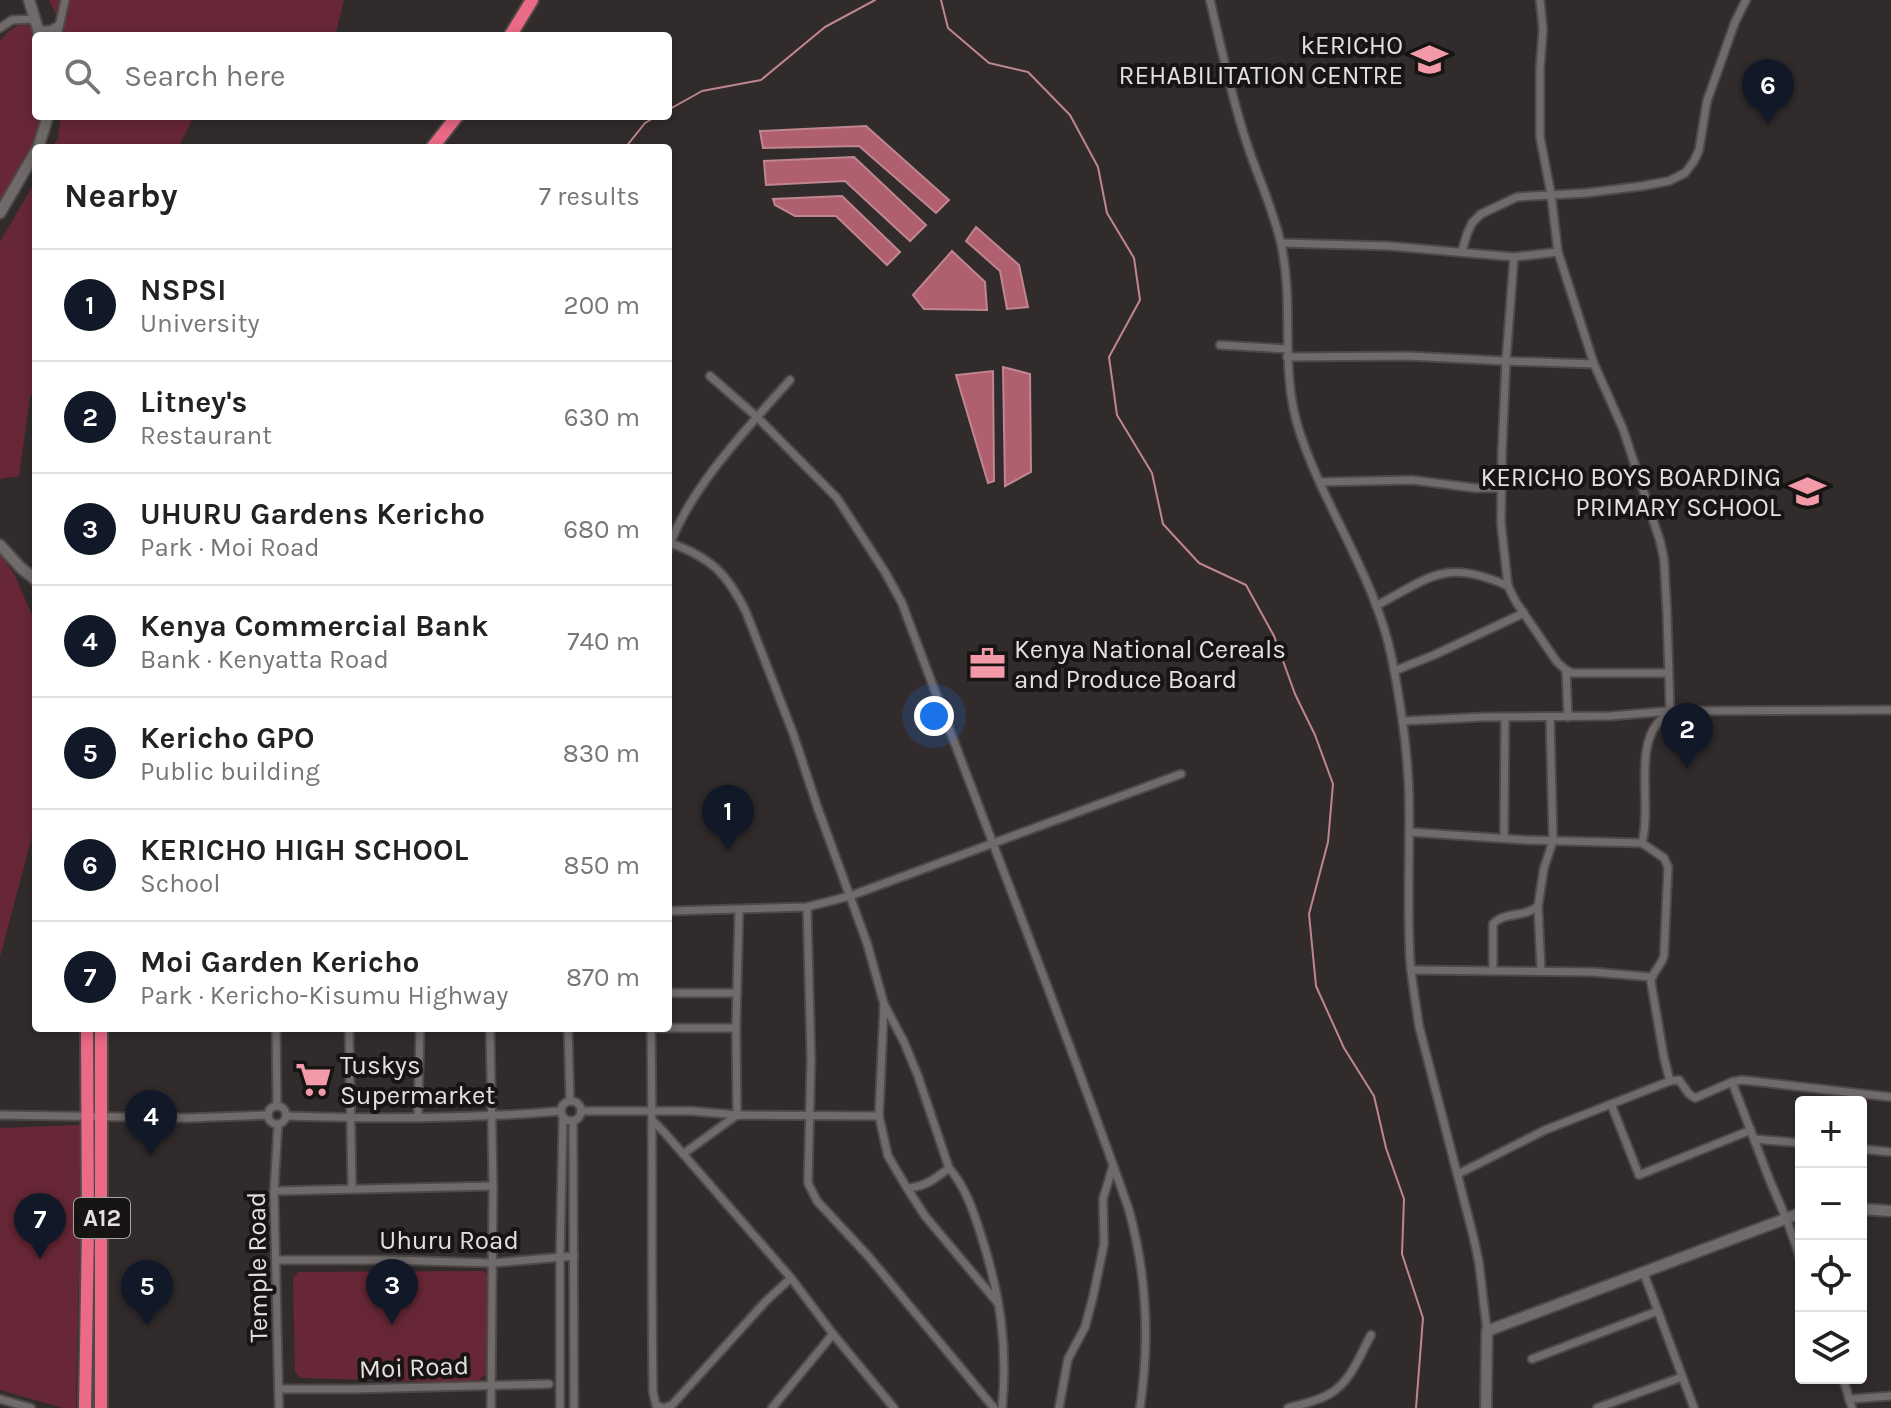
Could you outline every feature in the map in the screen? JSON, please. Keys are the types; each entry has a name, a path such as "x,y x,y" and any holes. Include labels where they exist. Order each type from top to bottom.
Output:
{"highway":[{"path":"512,32 532,0"},
{"path":"435,144 454,120"},
{"name":"A12","path":"85,1408 87,1032"},
{"name":"A12","path":"101,1032 101,1408"}],"street":[{"path":"29,0 38,28"},
{"path":"58,32 65,0"},
{"path":"1210,0 1245,140 1281,243 1287,353 1298,428 1376,606 1394,671 1403,721 1408,783 1411,970 1419,1026 1479,1263 1487,1331 1486,1408"},
{"path":"1540,0 1543,29 1540,137 1558,252 1594,364 1623,429 1664,559 1670,711 1654,728 1648,741 1647,806 1642,843"},
{"path":"1462,251 1472,223 1481,214 1517,197 1642,186 1669,181 1685,173 1699,150 1707,101 1746,0"},
{"path":"0,28 12,20 50,30 59,25"},
{"path":"39,144 47,120"},
{"path":"0,213 32,159"},
{"path":"1281,243 1389,246 1514,257 1558,252"},
{"path":"1514,257 1501,488 1501,523 1508,586 1557,662 1566,670 1599,674 1668,673"},
{"path":"1220,345 1287,353 1594,364"},
{"path":"710,376 757,417 837,498 902,603 1043,971 1136,1237 1145,1293 1140,1408"},
{"path":"672,539 686,509 705,482 790,380"},
{"path":"1320,482 1412,480 1501,488"},
{"path":"0,545 32,577"},
{"path":"672,547 693,551 727,579 738,596 793,733 871,954 884,1004 918,1076 949,1168 971,1203 993,1271 1004,1355 1002,1408"},
{"path":"1376,606 1432,576 1449,571 1477,574 1508,586"},
{"path":"1394,671 1524,613"},
{"path":"1566,670 1568,717"},
{"path":"1403,721 1670,711 1891,710"},
{"path":"1504,838 1505,717"},
{"path":"1541,971 1538,906 1544,868 1553,841 1550,717"},
{"path":"672,911 807,907 850,896 1181,774"},
{"path":"1409,832 1642,843 1664,858 1668,867 1664,955 1651,977 1670,1081"},
{"path":"1493,971 1494,921 1532,911 1538,906"},
{"path":"807,907 811,1058 808,1183 811,1192 994,1408"},
{"path":"737,1115 739,910"},
{"path":"1411,970 1593,972 1651,977"},
{"path":"672,993 737,993"},
{"path":"884,1004 879,1116 888,1156 925,1216 998,1303"},
{"path":"672,1028 736,1028"},
{"path":"276,1032 277,1106"},
{"path":"349,1032 352,1189"},
{"path":"418,1116 420,1032"},
{"path":"490,1032 493,1186 491,1408"},
{"path":"568,1032 570,1101"},
{"path":"651,1032 653,1392 656,1405 663,1408 672,1405 766,1301 791,1278"},
{"path":"1458,1174 1545,1130 1677,1079 1695,1098 1742,1080 1891,1097"},
{"path":"1732,1082 1795,1243"},
{"path":"560,1408 560,1258 564,1164 562,1114 563,1105 570,1101 576,1103 581,1111 579,1118 573,1121 568,1121 562,1114"},
{"path":"1611,1104 1639,1175 1751,1130"},
{"path":"277,1106 283,1108 287,1116 278,1125 272,1123 268,1115 270,1109 277,1106"},
{"path":"581,1111 879,1116"},
{"path":"287,1116 492,1117 562,1114"},
{"path":"0,1115 188,1118 268,1115"},
{"path":"683,1154 737,1115"},
{"path":"573,1121 574,1408"},
{"path":"653,1121 791,1278 890,1406"},
{"name":"Temple Road","path":"278,1125 274,1191 279,1408"},
{"path":"1755,1139 1795,1142"},
{"path":"1867,1150 1891,1152"},
{"path":"1059,1408 1068,1359 1085,1327 1093,1297 1104,1244 1103,1199 1113,1166"},
{"path":"907,1188 925,1185 949,1168"},
{"path":"274,1191 493,1186"},
{"path":"1867,1209 1891,1211"},
{"path":"1487,1331 1795,1215"},
{"name":"Uhuru Road","path":"276,1260 492,1263 574,1256"},
{"path":"1643,1271 1694,1408"},
{"path":"1532,1359 1658,1311"},
{"path":"772,1408 833,1334"},
{"path":"1288,1408 1329,1395 1338,1388 1347,1379 1371,1335"},
{"path":"1597,1408 1682,1377"},
{"path":"574,1378 559,1378 549,1384 559,1391 574,1392"},
{"name":"Moi Road","path":"279,1389 549,1384"},
{"path":"1845,1384 1851,1404 1891,1396"},
{"path":"0,1399 31,1408"}],"shaded area":[{"path":"49,0 344,0 336,32 64,32"},
{"path":"22,23 34,29 32,120 45,120 37,144 32,144 32,153 0,210 0,41"},
{"path":"60,120 192,120 180,144 54,144"},
{"path":"866,126 949,200 936,213 859,146 763,148 760,131"},
{"path":"854,157 926,225 910,241 845,181 766,185 764,161"},
{"path":"32,187 32,393 19,476 0,479 0,242"},
{"path":"842,196 900,252 887,265 836,216 795,216 775,205 773,199"},
{"path":"976,227 1019,265 1028,307 1007,309 1000,271 966,241"},
{"path":"952,251 985,282 987,310 924,309 913,295"},
{"path":"1003,367 1030,374 1031,472 1005,486"},
{"path":"993,371 994,481 988,483 956,375"},
{"path":"0,553 15,576 32,615 32,836 0,957"},
{"path":"82,1125 76,1408 63,1408 0,1390 0,1128"},
{"path":"484,1271 490,1279 489,1371 476,1383 300,1378 295,1372 293,1279 298,1272"}],"waterway":[{"path":"672,108 702,91 761,80 825,27 875,0"},
{"path":"941,0 948,28 989,63 1028,72 1070,115 1098,167 1107,213 1134,258 1140,300 1109,357 1117,415 1152,473 1163,524 1199,563 1246,585 1274,636 1333,784 1328,842 1309,914 1316,986 1344,1048 1374,1096 1386,1148 1404,1199 1402,1254 1423,1318 1416,1408"},
{"path":"628,144 650,120"}],"place":[{"name":"kERICHO REHABILITATION CENTRE","path":"1429,60"},
{"name":"KERICHO HIGH SCHOOL","path":"1768,125"},
{"name":"KERICHO BOYS BOARDING PRIMARY SCHOOL","path":"1807,492"},
{"name":"Kenya National Cereals and Produce Board","path":"988,664"},
{"name":"Litney's","path":"1687,769"},
{"name":"NSPSI","path":"728,851"},
{"name":"Tuskys Supermarket","path":"314,1080"},
{"name":"Kenya Commercial Bank","path":"151,1156"},
{"name":"Moi Garden Kericho","path":"40,1259"},
{"name":"UHURU Gardens Kericho","path":"392,1325"},
{"name":"Kericho GPO","path":"147,1326"}]}
